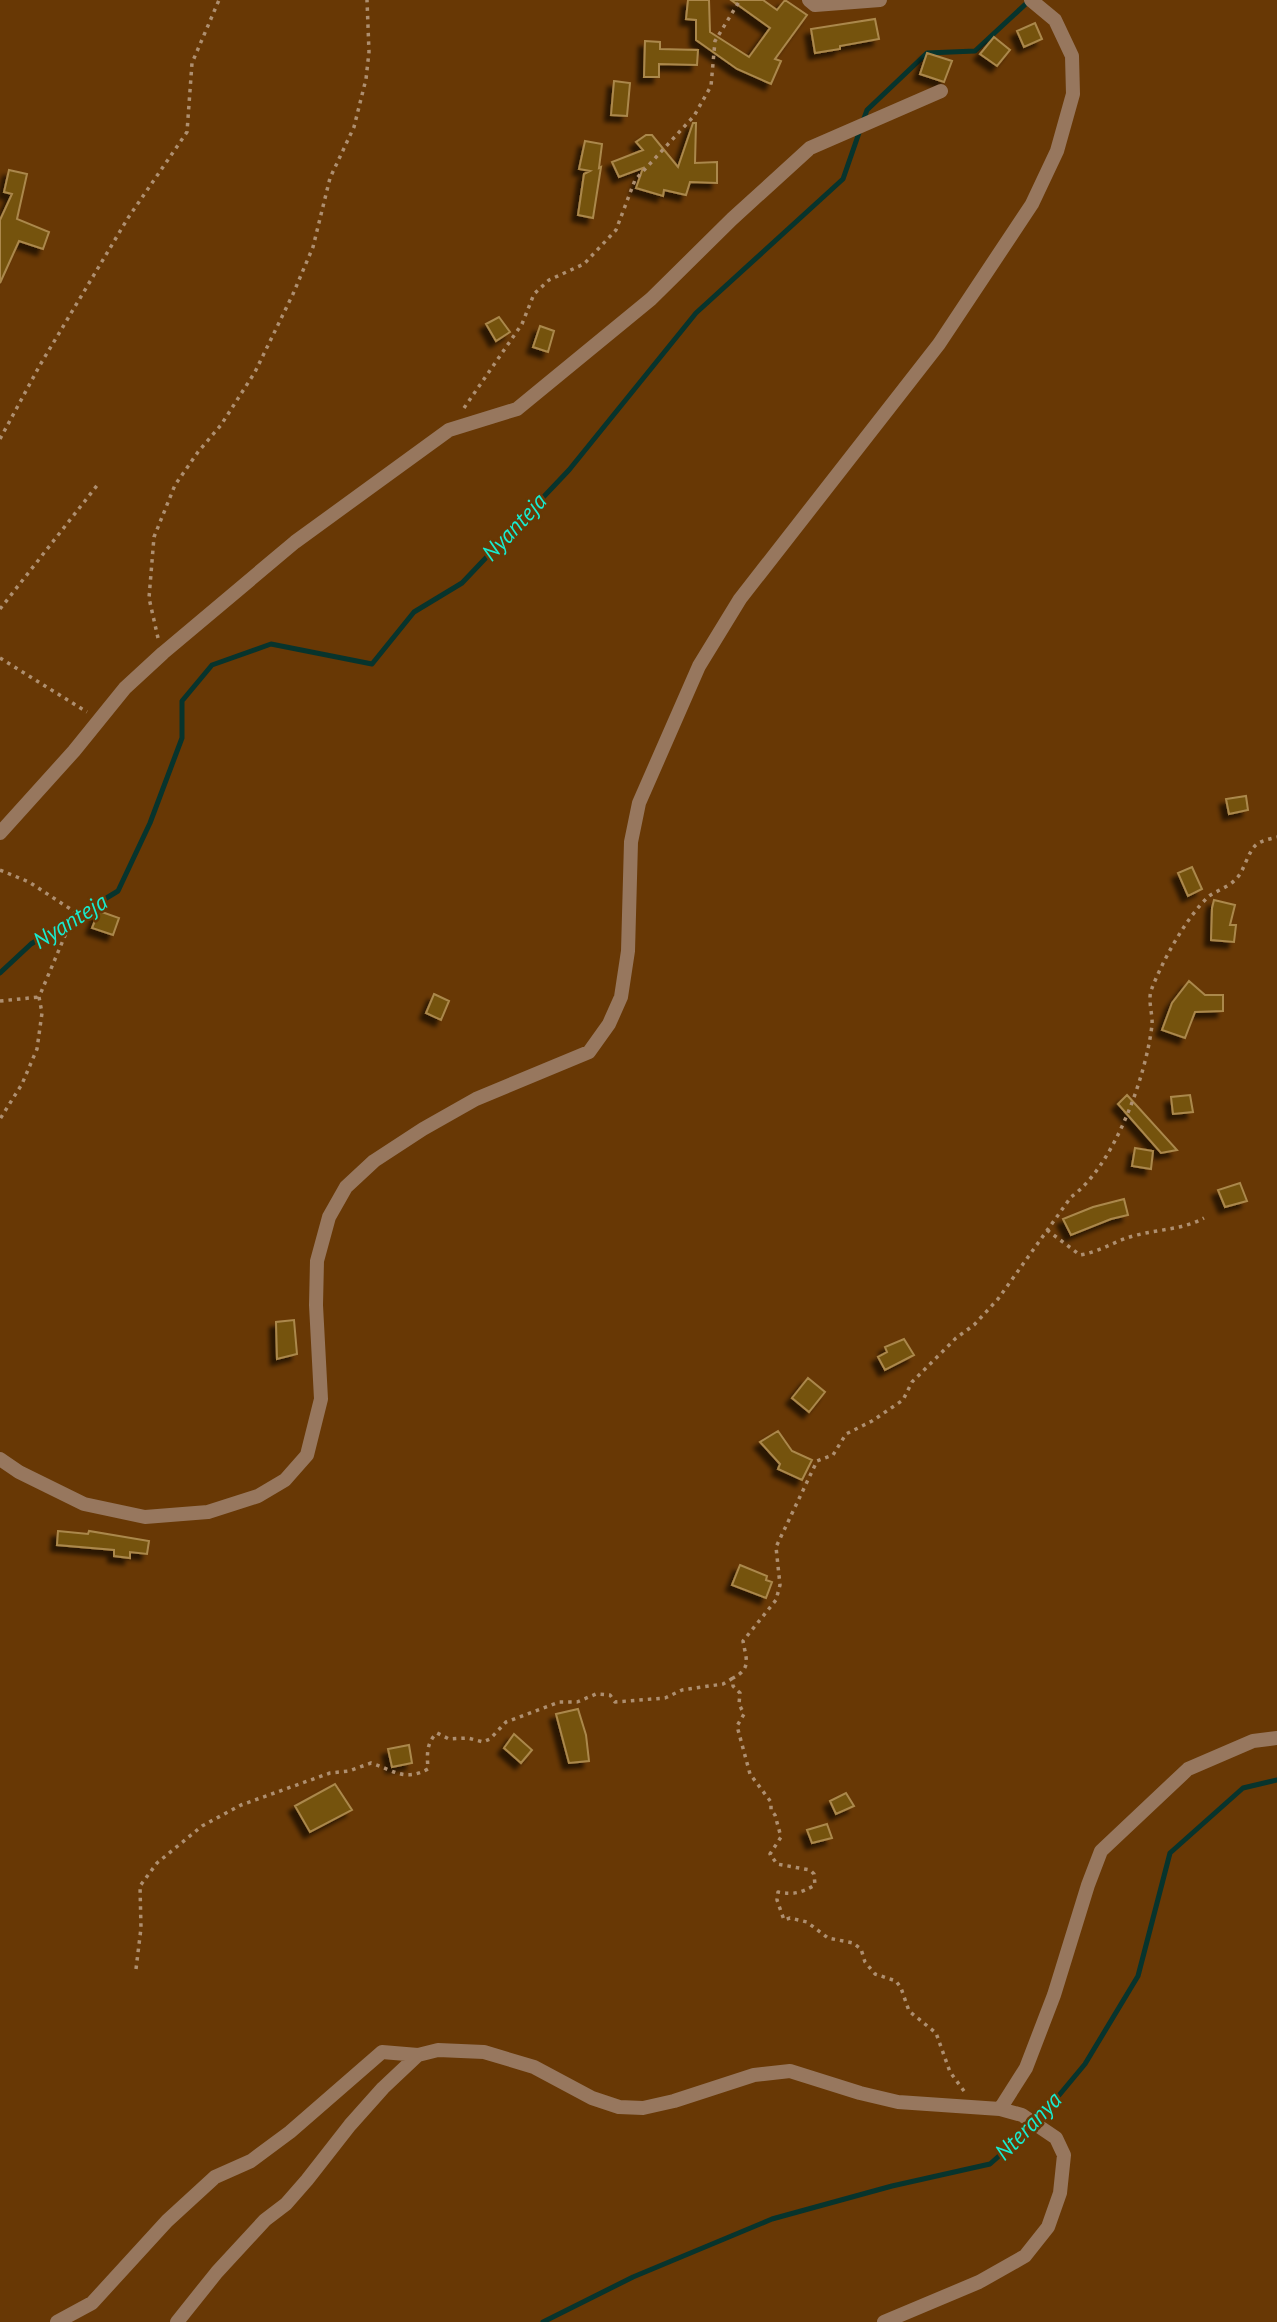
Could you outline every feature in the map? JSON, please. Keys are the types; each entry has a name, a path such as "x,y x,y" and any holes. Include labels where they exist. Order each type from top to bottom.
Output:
{"street":[{"path":"809,0 815,5 880,0"},
{"path":"0,1459 19,1472 84,1504 145,1517 208,1512 258,1496 285,1480 307,1455 321,1399 316,1305 317,1261 329,1217 346,1187 374,1161 476,1099 589,1052 609,1024 621,997 628,951 631,842 639,803 699,666 740,599 939,344 1032,204 1057,151 1073,94 1072,56 1055,20 1031,0"},
{"path":"0,833 74,751 125,688 295,542 449,430 517,409 651,299 732,219 810,148 941,91"},
{"path":"1000,2109 1026,2068 1050,2007 1101,1851 1188,1769 1254,1741 1277,1738"},
{"path":"57,2322 92,2303 167,2221 215,2178 261,2154 382,2052 418,2055 438,2050 484,2052 534,2067 592,2098 619,2107 643,2108 674,2101 754,2075 790,2071 898,2102 1000,2109 1022,2115 1056,2138 1064,2155 1060,2193 1048,2227 1025,2256 979,2282 884,2322"},
{"path":"177,2322 224,2264 265,2220 286,2204 383,2088 418,2055"}],"path":[{"path":"0,439 40,365 128,218 187,132 192,63 219,0"},
{"path":"163,653 149,598 154,537 175,485 221,425 255,372 313,247 330,178 354,127 366,79 369,52 367,0"},
{"path":"449,430 522,324 534,294 549,280 584,264 616,230 635,180 694,116 710,86 715,41 740,0"},
{"path":"0,609 99,483"},
{"path":"0,658 100,719"},
{"path":"136,1969 141,1928 140,1886 157,1863 202,1826 241,1805 330,1773 349,1771 371,1763 396,1775 420,1773 428,1769 427,1752 430,1739 437,1733 449,1739 468,1738 483,1742 490,1739 506,1722 559,1702 577,1702 596,1694 610,1695 615,1702 665,1698 682,1690 723,1684 744,1672 747,1665 743,1641 776,1600 780,1586 776,1548 817,1461 834,1455 846,1434 872,1421 903,1400 912,1382 998,1299 1071,1197 1097,1170 1117,1138 1137,1086 1152,1024 1150,991 1186,922 1210,895 1222,891 1236,879 1254,846 1277,837"},
{"path":"0,870 29,882 75,912 39,997 42,1013 37,1049 22,1084 0,1119"},
{"path":"0,1002 39,997"},
{"path":"1047,1230 1080,1255 1129,1237 1187,1227 1204,1218"},
{"path":"733,1678 733,1686 740,1693 739,1704 744,1714 737,1726 750,1774 771,1802 771,1810 781,1837 770,1854 777,1864 810,1870 814,1874 815,1885 805,1891 792,1895 778,1892 777,1900 784,1920 790,1918 807,1922 828,1938 853,1943 861,1949 865,1962 875,1974 896,1981 909,2011 936,2033 950,2072 961,2090 971,2094"}],"building":[{"path":"688,0 709,0 710,32 749,57 770,28 731,0 763,0 777,10 785,0 807,15 775,59 781,61 771,84 737,69 696,40 696,20 686,19"},
{"path":"875,19 879,39 815,53 811,29"},
{"path":"1035,23 1042,39 1024,47 1017,31"},
{"path":"994,37 1010,50 997,66 980,54"},
{"path":"645,41 660,42 660,49 698,50 697,65 659,64 659,77 644,77"},
{"path":"927,53 952,61 944,82 920,74"},
{"path":"614,81 630,83 627,116 611,115"},
{"path":"693,123 696,123 695,163 717,162 717,183 690,182 686,195 664,190 663,196 636,188 643,168 619,177 612,162 643,150 636,142 646,135 652,135 678,167"},
{"path":"585,141 602,144 593,218 578,215 584,174 590,171 579,169"},
{"path":"9,170 27,174 17,219 49,232 43,249 19,241 0,283 0,220 12,194 4,192"},
{"path":"499,317 510,332 496,341 486,324"},
{"path":"540,326 554,331 548,352 533,347"},
{"path":"1246,796 1248,810 1229,814 1226,799"},
{"path":"1192,867 1202,889 1188,896 1178,873"},
{"path":"1214,900 1235,905 1230,925 1236,925 1234,942 1211,940"},
{"path":"99,911 119,918 113,935 92,928"},
{"path":"1189,981 1205,995 1223,995 1223,1011 1195,1012 1185,1038 1162,1030 1172,1003"},
{"path":"434,994 449,1001 441,1020 426,1013"},
{"path":"1127,1095 1177,1150 1161,1153 1118,1104"},
{"path":"1190,1095 1193,1112 1173,1114 1171,1097"},
{"path":"1135,1148 1153,1151 1151,1169 1132,1166"},
{"path":"1240,1183 1247,1201 1225,1207 1218,1190"},
{"path":"1124,1199 1128,1215 1071,1235 1063,1219 1093,1207"},
{"path":"294,1320 297,1354 277,1359 276,1322"},
{"path":"904,1339 914,1355 885,1370 878,1357 887,1352 885,1347"},
{"path":"808,1378 825,1392 809,1412 792,1398"},
{"path":"778,1431 792,1451 812,1460 802,1480 778,1469 780,1464 760,1442"},
{"path":"58,1531 88,1534 89,1531 149,1541 147,1554 130,1552 130,1558 114,1556 114,1550 57,1545"},
{"path":"740,1565 767,1576 766,1580 772,1582 766,1598 732,1585"},
{"path":"578,1709 586,1735 589,1761 569,1763 556,1714"},
{"path":"514,1734 532,1750 521,1763 504,1748"},
{"path":"409,1745 412,1763 392,1767 388,1749"},
{"path":"335,1784 352,1810 310,1832 295,1806"},
{"path":"846,1793 854,1806 836,1814 830,1801"},
{"path":"827,1824 832,1838 812,1843 807,1830"}],"waterway":[{"name":"Nyanteja","path":"863,121 867,110 927,53 975,51 1030,0"},
{"name":"Nyanteja","path":"0,973 31,944 118,891 150,823 182,738 182,701 212,665 271,644 372,664 414,612 462,583 569,470 696,313 843,179 860,130"},
{"name":"Nteranya","path":"543,2322 633,2277 772,2219 892,2186 990,2164 1036,2123 1085,2064 1138,1976 1170,1853 1243,1788 1277,1780"}]}
